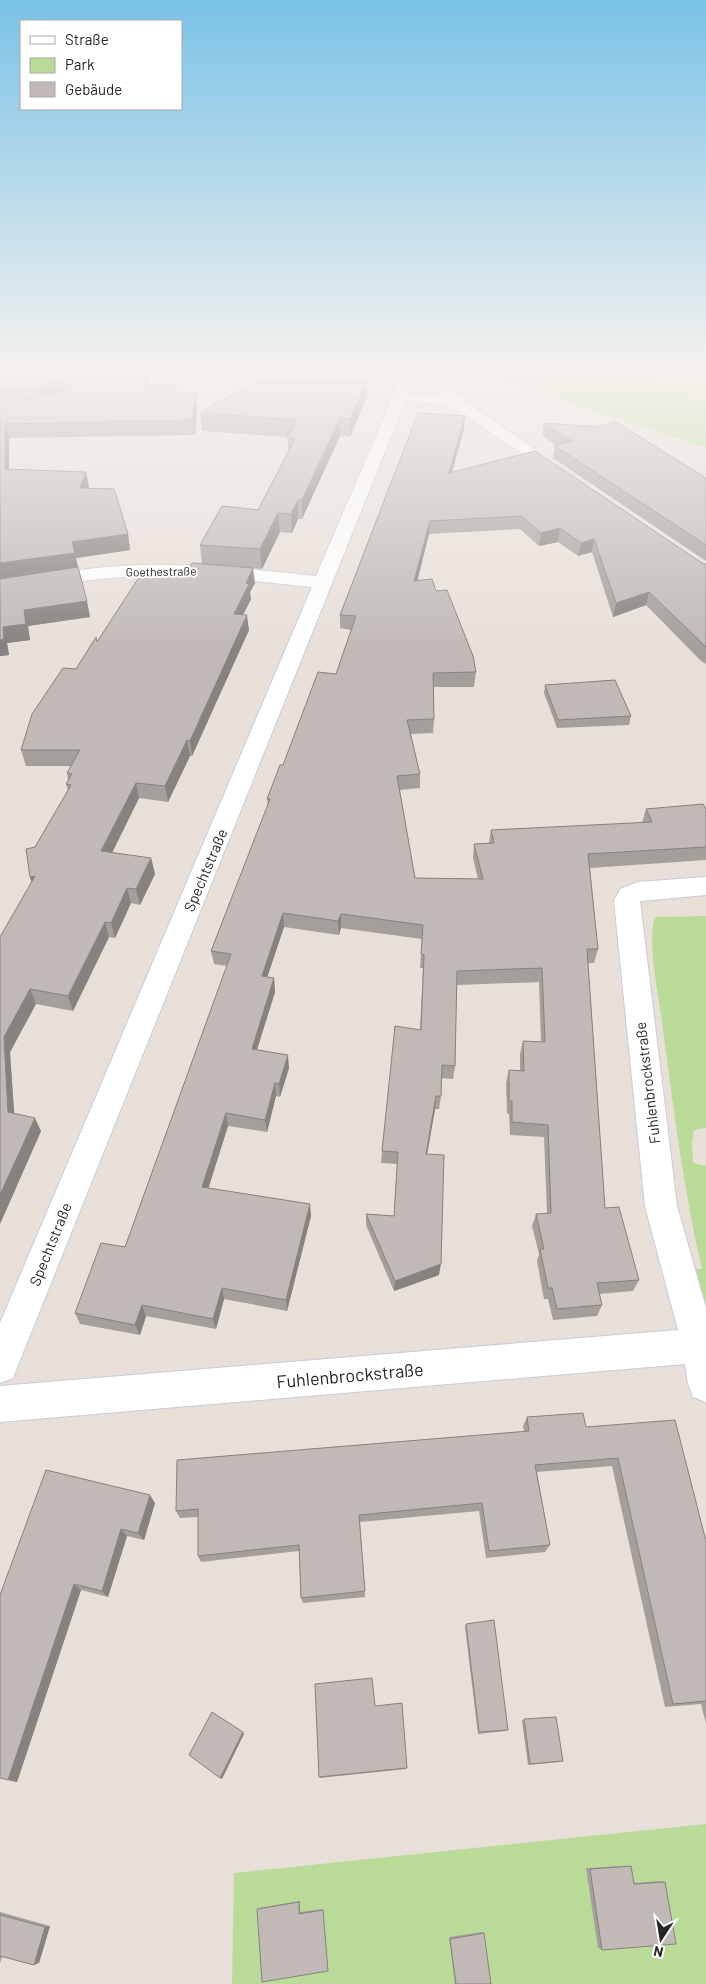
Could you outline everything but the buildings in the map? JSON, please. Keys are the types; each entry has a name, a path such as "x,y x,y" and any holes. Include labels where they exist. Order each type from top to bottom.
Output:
{"street":[{"name":"Spechtstraße","path":"0,1365 372,464"},
{"path":"548,464 575,482"},
{"name":"Goethestraße","path":"0,587 107,573 160,570 207,571 323,582"},
{"name":"Fuhlenbrockstraße","path":"706,886 638,891 630,895 627,901 661,1206 702,1345 706,1384"},
{"name":"Fuhlenbrockstraße","path":"0,1404 702,1345"}],"green space":[{"path":"706,916 706,1128 694,1130 692,1143 693,1163 706,1166 706,1304 695,1269 702,1269 679,1146 654,971 652,932 654,920 657,917"},
{"path":"706,1824 706,1984 232,1984 234,1873"}]}
